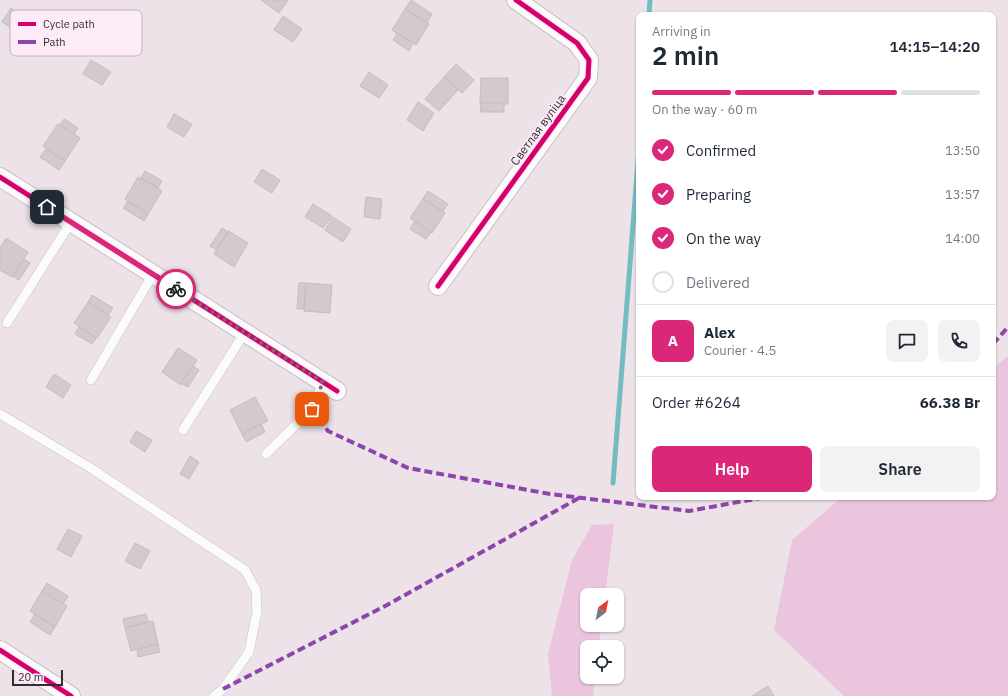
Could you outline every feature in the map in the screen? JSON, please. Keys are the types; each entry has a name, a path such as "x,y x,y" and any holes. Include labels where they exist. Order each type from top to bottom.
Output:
{"street":[{"name":"Светлая вуліца","path":"438,286 588,78 589,60 577,43 516,0"},
{"path":"0,177 330,386"},
{"path":"0,650 71,696"}],"lane":[{"path":"7,323 71,222"},
{"path":"91,380 153,274"},
{"path":"183,430 245,332"},
{"path":"266,454 312,409 330,386"},
{"path":"0,414 89,467 245,570 256,590 257,612 249,652 223,689 214,696"}],"shaded area":[{"path":"1008,356 1008,696 844,696 774,630 792,540 839,500 996,500 996,366"},
{"path":"614,524 606,588 580,588 580,632 600,632 600,640 580,640 580,684 594,684 593,696 552,696 548,654 572,560 592,525"}],"building":[{"path":"261,0 288,0 279,13"},
{"path":"411,0 432,14 427,23 405,9"},
{"path":"11,8 14,10 10,10 10,27 2,22"},
{"path":"405,9 429,24 416,45 392,30"},
{"path":"283,16 302,29 293,42 274,30"},
{"path":"397,33 413,43 409,51 393,40"},
{"path":"91,60 111,72 102,85 83,74"},
{"path":"456,64 474,80 462,93 444,77"},
{"path":"369,72 388,85 379,98 360,86"},
{"path":"444,77 458,90 439,111 425,99"},
{"path":"481,78 508,78 508,104 480,103"},
{"path":"418,102 434,113 423,131 407,120"},
{"path":"480,103 504,103 504,112 481,112"},
{"path":"174,114 192,124 184,137 167,127"},
{"path":"64,119 78,128 73,135 60,125"},
{"path":"58,124 80,138 65,161 43,146"},
{"path":"46,149 65,161 59,170 40,157"},
{"path":"262,169 280,180 272,193 254,182"},
{"path":"145,171 162,181 158,188 141,178"},
{"path":"138,177 162,191 148,214 125,199"},
{"path":"428,191 448,204 443,211 423,199"},
{"path":"366,197 382,199 380,219 364,217"},
{"path":"423,199 445,213 432,233 410,218"},
{"path":"128,201 148,214 144,221 123,208"},
{"path":"313,204 332,216 323,228 305,217"},
{"path":"333,217 351,229 343,242 325,230"},
{"path":"415,221 431,232 426,239 410,229"},
{"path":"222,228 228,232 216,250 210,246"},
{"path":"229,231 248,243 234,267 214,254"},
{"path":"6,238 28,252 12,277 0,270 0,248"},
{"path":"24,259 30,263 19,280 13,276"},
{"path":"299,283 306,283 304,309 297,309"},
{"path":"306,283 332,285 330,313 304,311"},
{"path":"92,295 113,308 108,315 88,302"},
{"path":"88,302 111,317 97,338 74,323"},
{"path":"79,327 96,338 92,344 75,334"},
{"path":"178,348 197,360 181,385 162,372"},
{"path":"193,366 199,370 188,387 181,383"},
{"path":"54,374 71,385 63,398 46,387"},
{"path":"255,397 268,421 242,434 230,410"},
{"path":"261,424 265,432 246,442 242,434"},
{"path":"136,431 152,440 145,452 130,442"},
{"path":"190,456 199,462 189,479 180,474"},
{"path":"68,529 82,536 71,557 57,549"},
{"path":"135,543 150,551 140,569 125,561"},
{"path":"47,583 68,596 63,604 42,591"},
{"path":"42,591 67,606 55,627 30,611"},
{"path":"35,614 55,627 50,635 30,622"},
{"path":"146,614 148,622 125,628 123,619"},
{"path":"153,621 158,644 131,651 125,628"},
{"path":"158,644 160,652 138,657 137,649"},
{"path":"768,686 774,696 752,696"}],"waterway":[{"path":"649,12 650,0"},
{"path":"613,483 636,187"}],"marked path":[{"path":"996,341 1008,327"},
{"path":"312,409 328,431 408,468 550,494 689,511 750,500"},
{"path":"223,689 387,605 579,498"}],"cycle path":[{"path":"438,286 588,78 589,60 577,43 516,0"},
{"path":"0,177 337,391"},
{"path":"0,650 71,696"}],"way so far":[{"path":"176,289 323,382 312,409"}],"route":[{"path":"47,207 176,289"}]}
